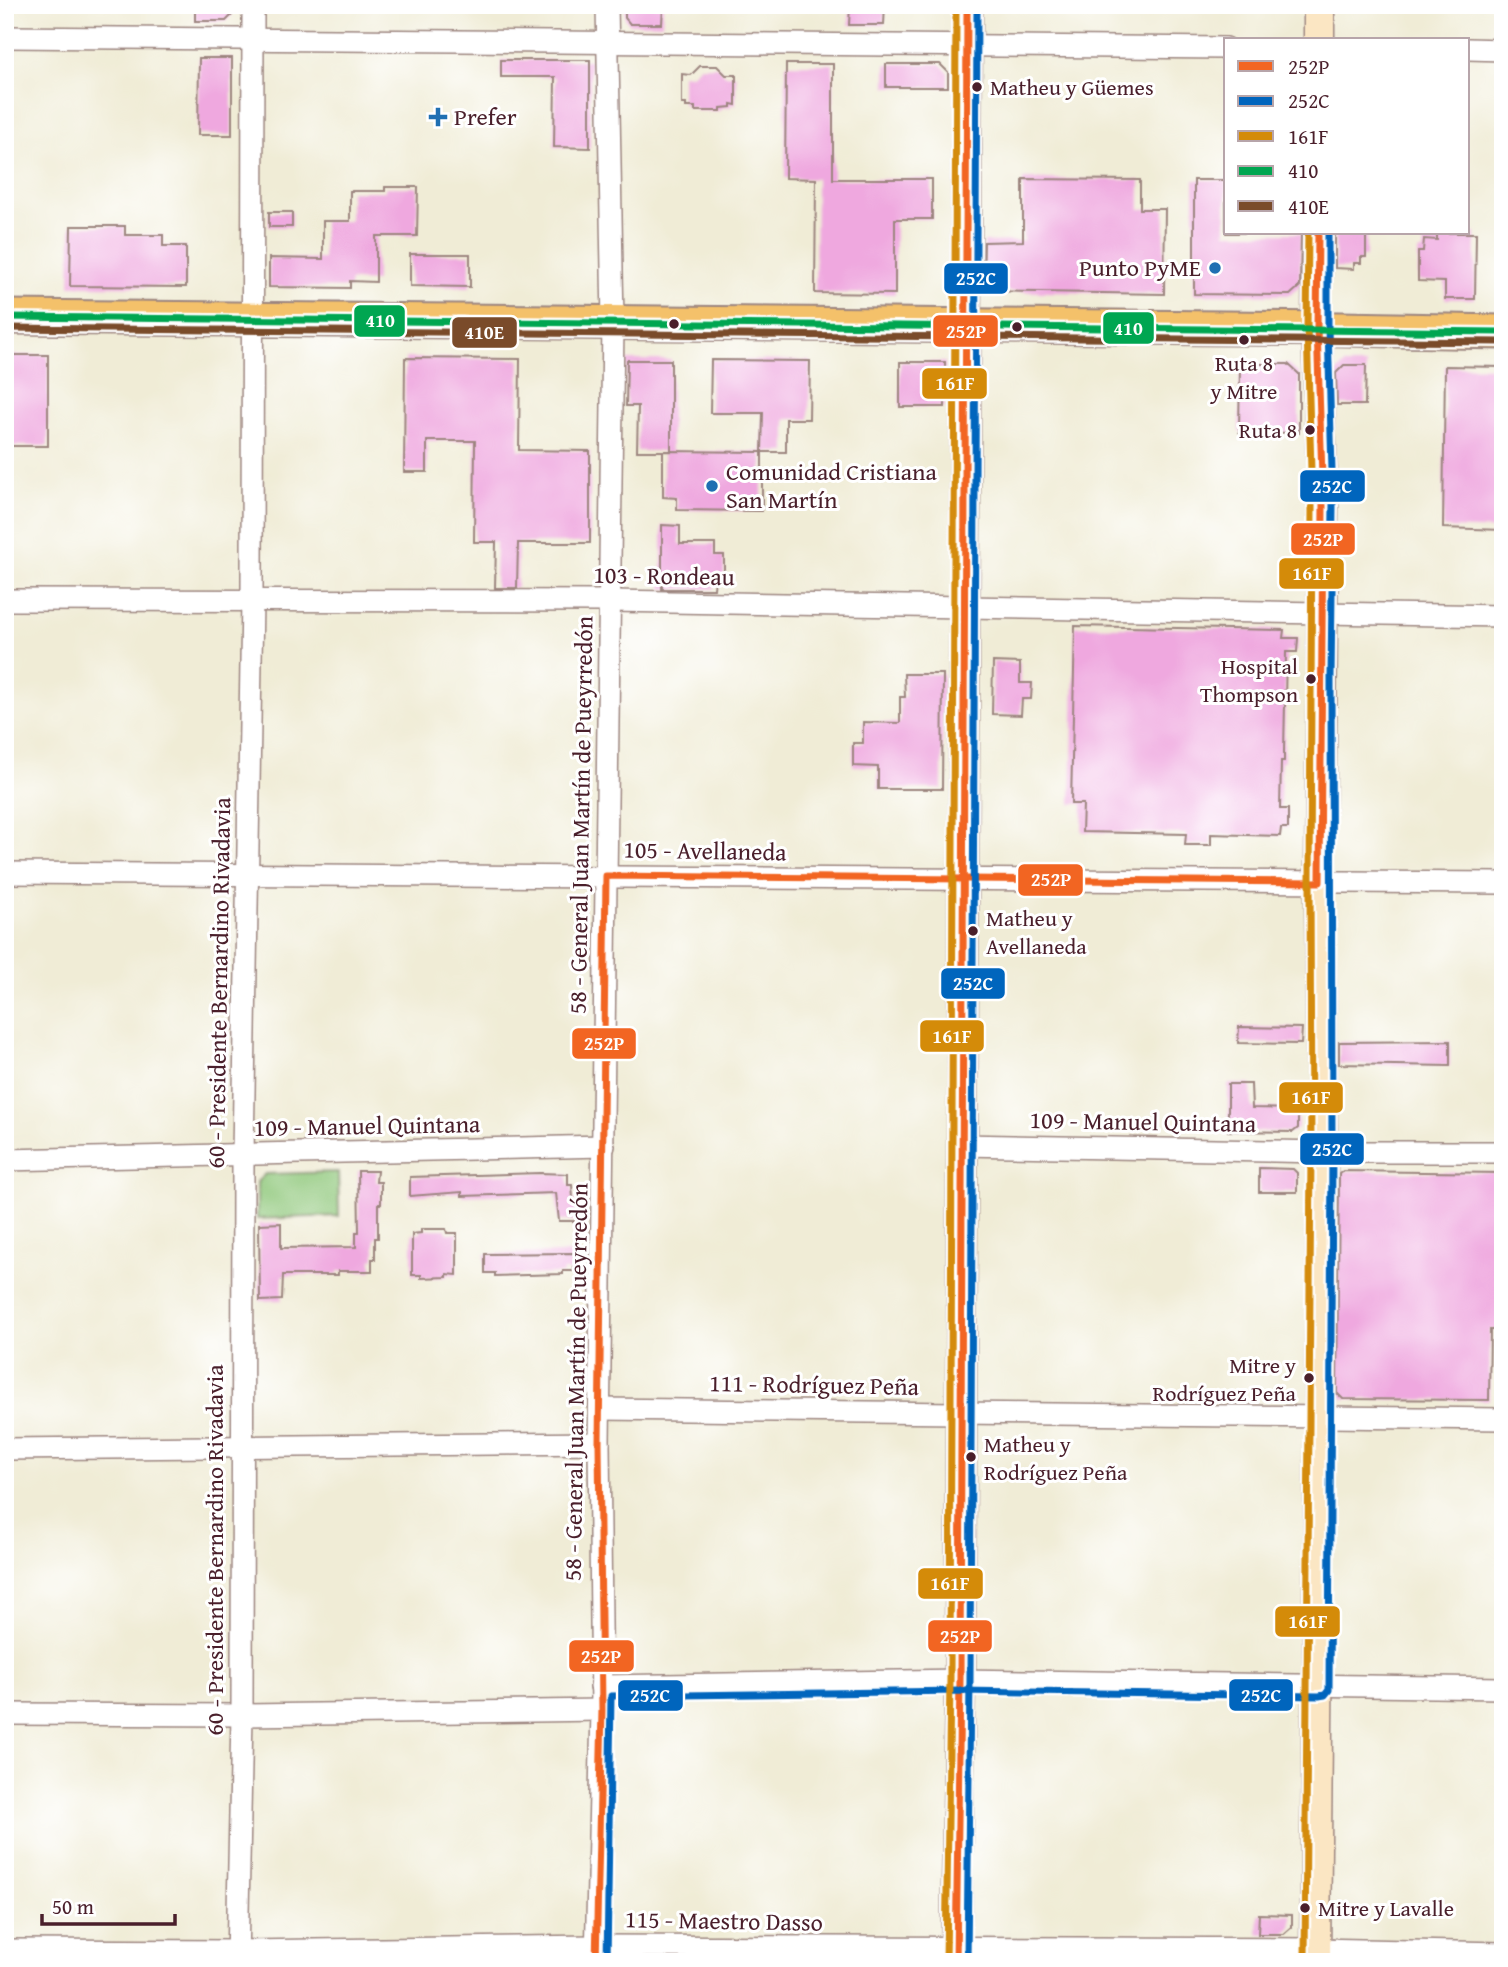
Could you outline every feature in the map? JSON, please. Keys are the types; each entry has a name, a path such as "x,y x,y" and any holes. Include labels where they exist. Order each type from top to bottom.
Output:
{"main road":[{"path":"5,317 1317,328 1503,332"}],"street":[{"name":"60 - Presidente Bernardino Rivadavia","path":"237,1956 242,1715 243,1155 252,600 253,5"},
{"name":"58 - General Juan Martín de Pueyrredón","path":"596,1954 602,1710 599,1443 613,322 607,5"},
{"path":"956,1955 960,1680 967,5"},
{"path":"1319,5 1319,38"},
{"path":"5,37 1224,48"},
{"path":"1470,50 1503,50"},
{"path":"1316,1955 1322,1152 1320,677 1323,611 1323,506 1317,328 1318,234"},
{"name":"103 - Rondeau","path":"5,600 610,601 1503,616"},
{"name":"105 - Avellaneda","path":"5,873 1503,883"},
{"name":"109 - Manuel Quintana","path":"962,1145 1322,1152 1503,1152"},
{"name":"109 - Manuel Quintana","path":"5,1160 604,1146"},
{"name":"111 - Rodríguez Peña","path":"600,1409 1503,1419"},
{"path":"5,1450 599,1443"},
{"path":"601,1686 960,1680 1503,1688"},
{"path":"5,1714 242,1715 602,1710"},
{"name":"115 - Maestro Dasso","path":"5,1950 237,1956 1503,1953"}],"green space":[{"path":"338,1172 339,1216 257,1219 257,1182 265,1174"}],"building":[{"path":"195,5 232,5 232,15 226,21 195,21"},
{"path":"850,5 885,5 884,25 849,25"},
{"path":"625,6 663,6 662,24 630,24 625,18"},
{"path":"199,58 232,58 232,135 198,135"},
{"path":"501,60 590,60 590,148 554,147 555,77 501,77"},
{"path":"786,64 833,64 833,179 932,179 932,219 895,219 895,294 815,293 816,179 785,178"},
{"path":"886,64 940,64 948,72 948,87 886,87"},
{"path":"700,66 717,66 726,75 736,75 736,105 721,108 721,111 695,111 695,107 682,104 682,74 691,75"},
{"path":"1023,179 1140,180 1140,209 1165,209 1164,294 983,291 984,242 1023,241"},
{"path":"1194,180 1224,180 1224,234 1301,234 1300,286 1290,295 1194,294"},
{"path":"385,187 418,187 417,236 376,236 376,282 350,281 350,288 269,287 269,258 323,259 323,221 350,221 350,191 385,191"},
{"path":"269,212 292,212 292,227 269,227"},
{"path":"71,226 125,226 125,235 163,235 163,246 186,246 186,287 70,286"},
{"path":"1476,233 1475,299 1445,299 1445,282 1418,281 1418,251 1423,251 1424,239 1437,240 1437,234"},
{"path":"1335,234 1366,234 1366,257 1361,257 1361,263 1354,263 1354,269 1335,268"},
{"path":"410,254 470,254 470,287 410,286"},
{"path":"5,355 48,355 48,446 5,446"},
{"path":"405,358 520,359 519,450 590,451 590,543 518,543 517,588 495,588 496,542 474,542 475,441 427,441 427,472 404,472"},
{"path":"627,360 671,360 671,451 637,451 638,406 626,406"},
{"path":"711,360 810,361 809,419 786,419 786,452 762,452 763,413 710,413"},
{"path":"900,362 945,362 945,407 900,407"},
{"path":"1240,364 1288,364 1299,374 1299,433 1239,432"},
{"path":"1344,365 1366,365 1365,405 1337,405 1336,373"},
{"path":"1445,366 1503,367 1503,530 1443,528"},
{"name":"Comunidad Cristiana San Martín","path":"663,451 762,452 762,511 677,510 677,498 663,497"},
{"path":"662,525 680,526 680,544 715,544 715,555 724,555 724,578 715,578 714,589 662,589"},
{"path":"1075,626 1284,630 1283,638 1298,638 1297,652 1286,652 1284,761 1281,761 1280,809 1288,809 1288,828 1281,828 1280,836 1211,834 1211,845 1185,845 1186,834 1082,832 1083,804 1071,804"},
{"path":"993,662 1020,663 1020,683 1032,683 1031,699 1022,699 1021,715 992,714"},
{"path":"904,674 943,674 942,789 878,789 878,767 853,766 853,743 863,743 863,722 900,723 900,697 905,697"},
{"path":"1239,1027 1302,1028 1301,1044 1238,1043"},
{"path":"1450,1041 1450,1066 1339,1064 1339,1042"},
{"path":"1228,1084 1251,1084 1252,1108 1298,1109 1298,1128 1293,1132 1228,1131"},
{"path":"1259,1168 1293,1169 1297,1173 1297,1192 1259,1192"},
{"path":"358,1171 377,1171 376,1182 381,1182 378,1238 375,1238 372,1271 338,1271 338,1275 283,1275 282,1300 260,1301 259,1224 281,1223 281,1248 356,1247 356,1232 359,1232"},
{"path":"1343,1171 1503,1173 1503,1330 1490,1330 1489,1400 1343,1399 1337,1393 1339,1174"},
{"path":"568,1174 568,1185 572,1185 573,1198 577,1204 578,1221 559,1221 556,1193 462,1196 462,1192 410,1196 410,1177"},
{"path":"421,1229 446,1229 447,1233 457,1233 457,1275 421,1278 421,1275 412,1275 412,1234 421,1233"},
{"path":"574,1253 574,1271 563,1271 563,1274 495,1276 495,1273 485,1273 485,1254"},
{"path":"1259,1914 1292,1915 1292,1927 1284,1934 1258,1934"}],"transit line":[{"name":"161F","path":"946,1962 950,1680 956,5"},
{"name":"252P","path":"956,1962 960,1680 967,5"},
{"name":"252C","path":"967,1962 977,5"},
{"name":"161F","path":"1305,1962 1311,1152 1312,506 1307,328 1308,234"},
{"name":"252P","path":"596,1962 602,1710 599,1443 606,876 1320,882 1323,506 1317,328 1318,234"},
{"name":"252C","path":"607,1962 611,1696 960,1691 1319,1696 1325,1695 1329,1690 1333,506 1328,234"},
{"name":"410","path":"5,317 1503,332"},
{"name":"410E","path":"5,328 1503,342"}],"place":[{"name":"Matheu y Güemes","path":"977,87"},
{"name":"Prefer","path":"438,117"},
{"name":"Punto PyME","path":"1215,268"},
{"name":"Ruta 8 y Mitre","path":"1244,340"},
{"name":"Ruta 8","path":"1310,430"},
{"name":"Comunidad Cristiana San Martín","path":"712,486"},
{"name":"Hospital Thompson","path":"1311,679"},
{"name":"Matheu y Avellaneda","path":"973,931"},
{"name":"Mitre y Rodríguez Peña","path":"1309,1378"},
{"name":"Matheu y Rodríguez Peña","path":"971,1457"},
{"name":"Mitre y Lavalle","path":"1305,1908"}]}
